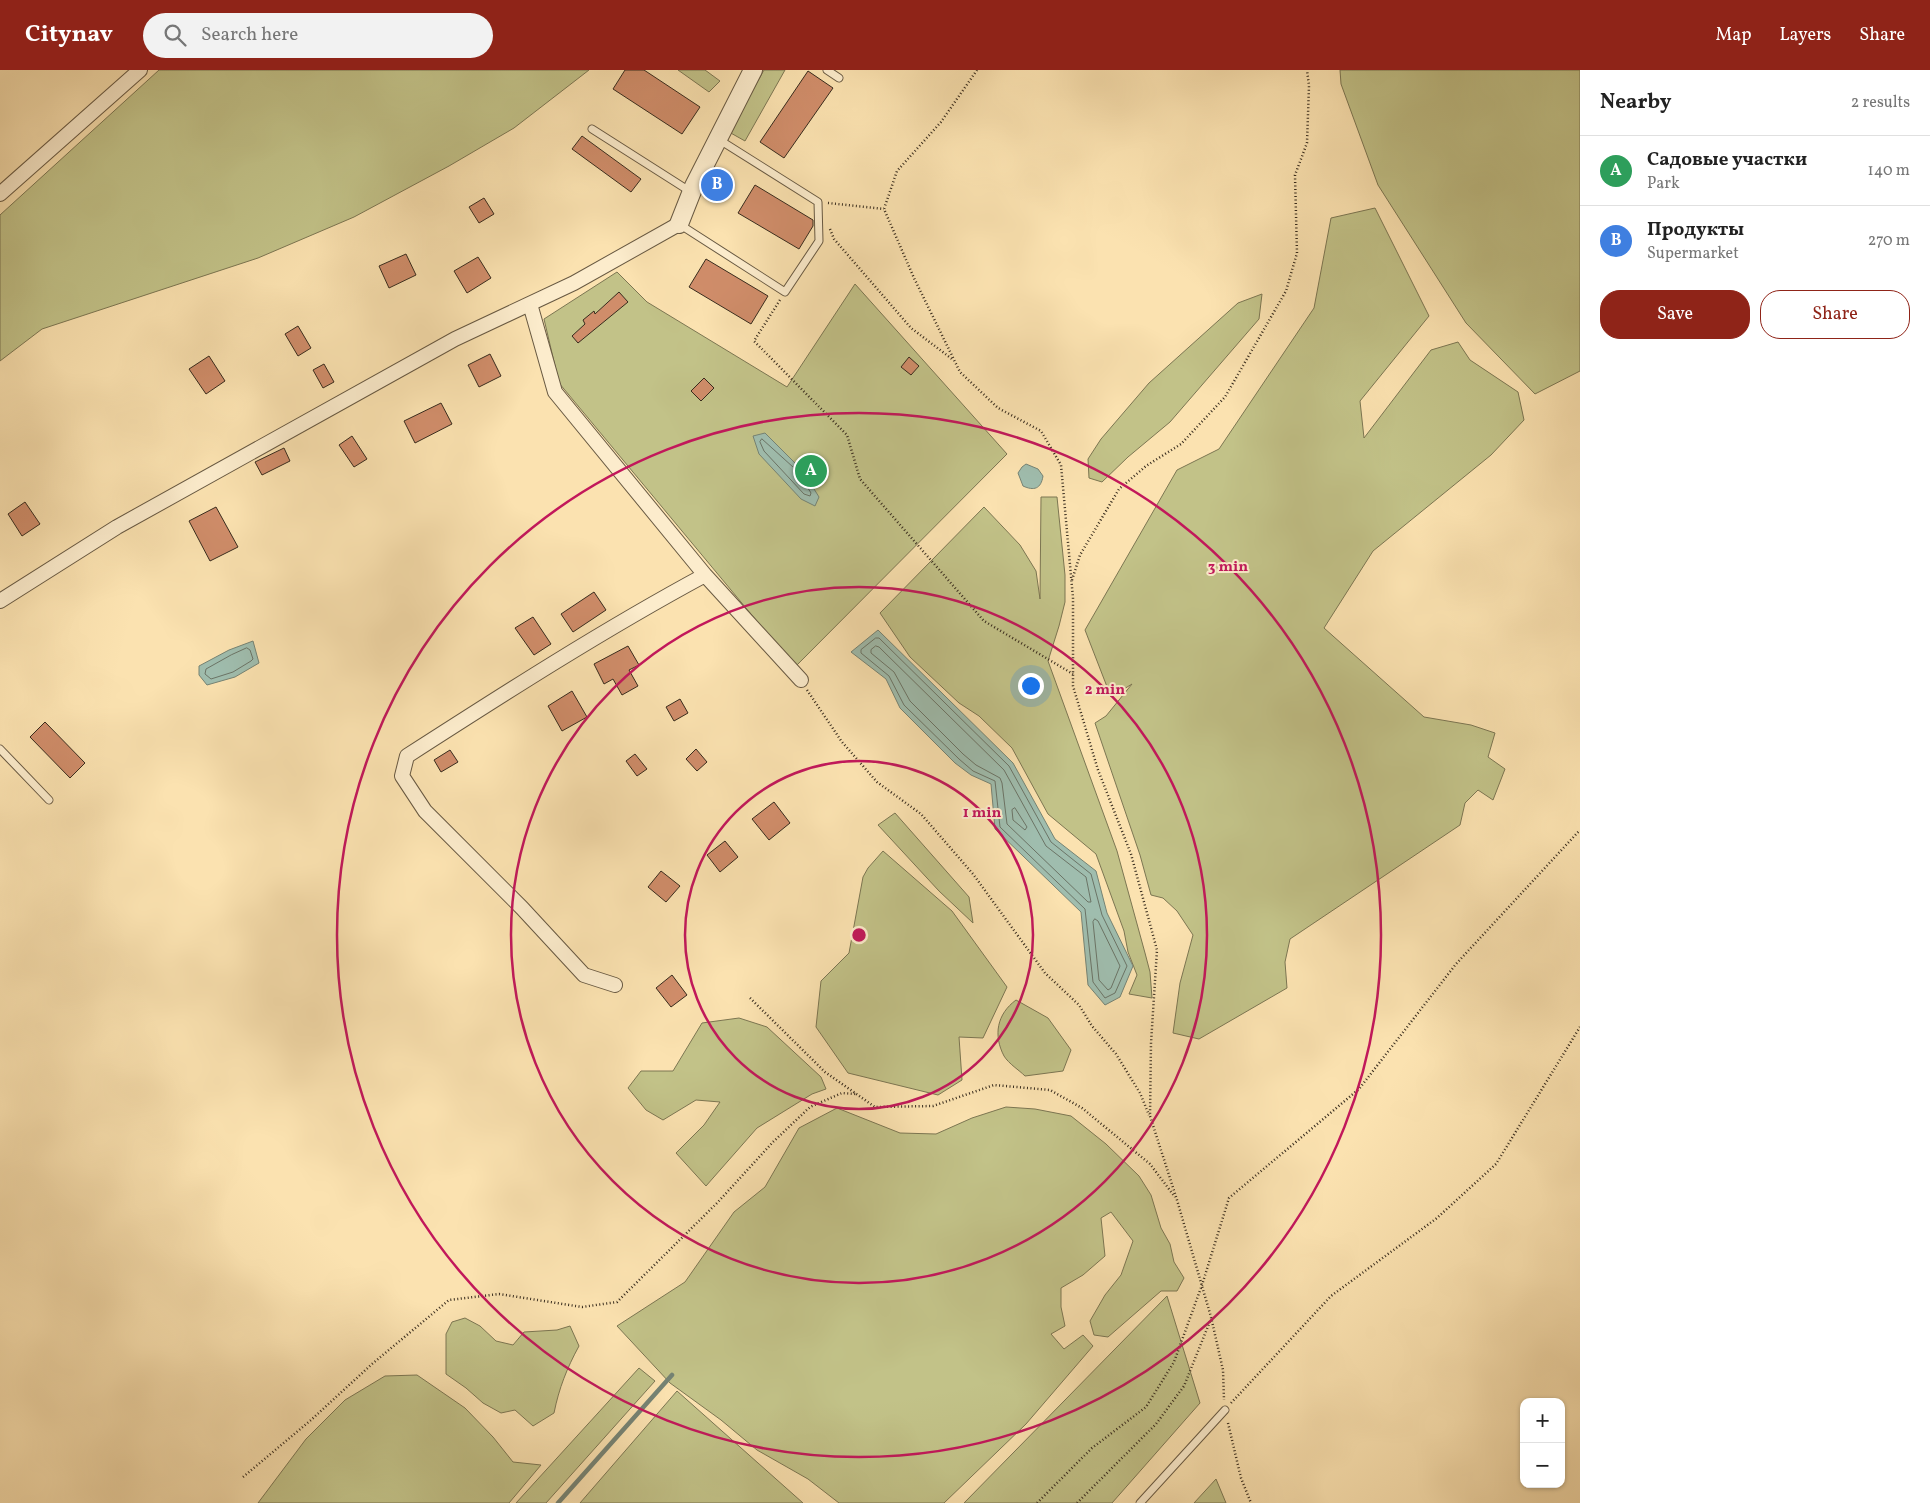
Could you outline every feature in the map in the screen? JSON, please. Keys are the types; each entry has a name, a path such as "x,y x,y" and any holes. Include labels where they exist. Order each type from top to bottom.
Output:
{"street":[{"path":"0,194 140,70"},
{"path":"0,601 117,527 455,338 574,284 679,224 718,138 754,70"},
{"path":"530,304 556,392 705,574 801,680"},
{"path":"615,985 584,975 522,908 425,811 402,776 407,756 503,694 649,605 705,574"}],"lane":[{"path":"827,70 839,78"},
{"path":"592,129 692,192"},
{"path":"679,224 785,292 819,241 818,202 718,138"},
{"path":"0,749 49,800"},
{"path":"1140,1503 1225,1410"}],"path":[{"path":"977,70 941,122 897,170 884,208 914,278 960,372 998,408 1041,431 1061,465 1072,582 1073,686 1098,770 1131,854 1157,950 1151,1043 1150,1116"},
{"path":"1072,582 1080,555 1119,489 1146,466 1181,444 1225,397 1286,291 1297,253 1295,175 1307,143 1308,70"},
{"path":"884,208 818,202 834,239 911,328 954,360"},
{"path":"785,292 754,342 847,435 860,479 984,621 1073,674"},
{"path":"801,680 842,742 877,782 921,814 973,874 1045,973 1079,1005 1092,1026 1116,1054 1140,1093 1150,1116 1177,1200 1211,1318 1184,1386 1156,1424 1077,1503"},
{"path":"1037,1503 1092,1448 1146,1407 1174,1362 1202,1285 1229,1198 1359,1089 1456,964 1580,830"},
{"path":"750,998 825,1072 875,1108 933,1106 994,1085 1050,1090 1082,1108 1150,1164 1177,1200"},
{"path":"1225,1410 1331,1296 1437,1218 1496,1164 1580,1028"},
{"path":"243,1478 311,1420 372,1364 449,1300 499,1294 582,1307 617,1302 718,1202 773,1142 810,1108 842,1093 856,1094"}],"green space":[{"path":"159,70 589,70 514,128 449,166 354,217 258,258 42,329 0,361 0,215"},
{"path":"678,70 705,70 720,81 709,92"},
{"path":"764,70 785,70 745,141 729,132"},
{"path":"1340,70 1580,70 1580,371 1535,394 1466,323 1378,185 1341,84"},
{"path":"1375,208 1429,316 1360,401 1364,438 1431,350 1458,342 1470,360 1518,392 1524,420 1491,455 1373,551 1324,628 1424,717 1471,725 1495,733 1488,757 1505,769 1493,800 1478,790 1465,803 1460,825 1290,939 1285,962 1287,988 1199,1039 1173,1033 1180,983 1193,935 1177,911 1163,898 1151,895 1140,855 1095,723 1106,716 1132,684 1111,697 1085,630 1177,470 1219,449 1314,308 1331,218"},
{"path":"617,272 647,302 787,387 855,284 1007,454 795,667 559,383 544,319"},
{"path":"1262,294 1259,319 1170,422 1128,457 1102,482 1089,478 1088,459 1101,439 1149,383 1238,303"},
{"path":"1041,497 1057,497 1065,575 1065,602 1048,661 1117,851 1150,972 1152,998 1129,994 1137,975 1128,952 1124,931 1096,854 1048,814 1012,748 979,716 959,703 910,657 880,613 984,507 1020,545 1036,571 1040,599"},
{"path":"895,813 969,897 973,923 939,891 878,825"},
{"path":"883,851 952,911 1007,987 983,1038 959,1037 962,1080 938,1095 848,1073 816,1027 821,981 849,953 863,877 868,868"},
{"path":"1016,1000 1048,1018 1071,1050 1063,1071 1025,1076 1004,1056 999,1040 999,1025 1005,1012"},
{"path":"739,1018 767,1027 821,1077 826,1089 812,1094 757,1128 706,1186 676,1153 704,1125 720,1102 696,1100 663,1120 646,1110 628,1088 641,1071 673,1071 702,1023"},
{"path":"1006,1107 1035,1109 1071,1116 1106,1144 1139,1176 1151,1195 1161,1228 1170,1244 1174,1262 1184,1278 1177,1291 1161,1291 1108,1337 1094,1335 1090,1321 1105,1295 1121,1275 1133,1241 1111,1212 1101,1218 1105,1256 1083,1275 1061,1288 1061,1307 1065,1326 1051,1334 1064,1349 1083,1335 1093,1346 1026,1424 944,1503 839,1503 808,1479 757,1450 721,1420 670,1383 617,1326 685,1282 734,1212 765,1187 799,1128 837,1108 900,1133 936,1134 972,1118"},
{"path":"1167,1296 1200,1403 1112,1503 964,1503"},
{"path":"465,1318 480,1326 496,1341 513,1345 524,1332 557,1330 570,1326 579,1346 564,1378 554,1413 533,1426 515,1410 501,1413 483,1403 446,1374 446,1334 452,1322"},
{"path":"639,1368 655,1381 546,1503 516,1503"},
{"path":"417,1375 465,1408 493,1437 513,1462 541,1465 509,1503 258,1503 306,1439 345,1400 385,1376"},
{"path":"677,1391 803,1503 580,1503"},
{"path":"1216,1479 1226,1503 1194,1503"}],"water":[{"path":"765,433 796,464 809,454 817,460 806,476 819,497 815,506 801,499 759,454 753,436"},
{"path":"1026,464 1038,469 1043,476 1041,484 1036,488 1023,486 1018,473"},
{"path":"878,630 1013,763 1055,839 1096,871 1107,913 1133,966 1120,997 1105,1005 1088,985 1081,912 995,829 991,784 971,775 955,763 900,708 886,679 851,652"},
{"path":"253,641 259,663 235,677 207,685 199,675 199,666 229,650"}],"building":[{"path":"625,70 644,70 700,107 682,134 613,89"},
{"path":"808,71 833,88 784,158 760,142"},
{"path":"582,136 641,179 631,192 572,149"},
{"path":"717,173 728,180 717,197 706,189"},
{"path":"755,185 813,220 813,226 799,249 738,213"},
{"path":"484,198 494,214 479,223 469,207"},
{"path":"406,254 416,275 389,288 379,266"},
{"path":"478,257 491,278 467,293 454,271"},
{"path":"706,259 768,296 751,324 689,287"},
{"path":"619,292 628,302 578,343 572,336 585,324 583,320 594,311 595,314"},
{"path":"298,326 311,348 298,356 285,334"},
{"path":"490,354 501,376 479,387 468,365"},
{"path":"209,356 225,381 206,394 189,369"},
{"path":"909,357 919,366 911,375 901,367"},
{"path":"324,364 334,382 323,388 313,370"},
{"path":"704,378 714,388 701,401 691,391"},
{"path":"441,403 452,424 415,443 404,421"},
{"path":"352,436 367,459 354,467 339,445"},
{"path":"284,448 290,461 262,475 255,462"},
{"path":"25,502 40,524 22,536 8,514"},
{"path":"216,507 238,547 210,561 189,521"},
{"path":"594,592 606,610 573,632 561,614"},
{"path":"533,617 551,644 534,655 515,628"},
{"path":"628,646 639,665 629,670 638,686 622,695 613,679 604,684 594,664"},
{"path":"572,691 587,717 562,731 548,706"},
{"path":"680,699 688,713 674,721 666,707"},
{"path":"45,722 85,763 70,778 30,737"},
{"path":"696,749 707,762 697,771 686,759"},
{"path":"450,750 458,762 441,772 434,760"},
{"path":"635,754 647,769 637,776 626,761"},
{"path":"774,802 790,823 769,840 752,819"},
{"path":"725,841 738,857 720,872 707,855"},
{"path":"661,871 680,886 666,902 648,887"},
{"path":"672,975 687,995 671,1007 656,988"}],"waterway":[{"path":"558,1503 672,1375"}],"place":[{"name":"Продукты","path":"717,185"},
{"name":"Садовые участки","path":"811,471"}]}
